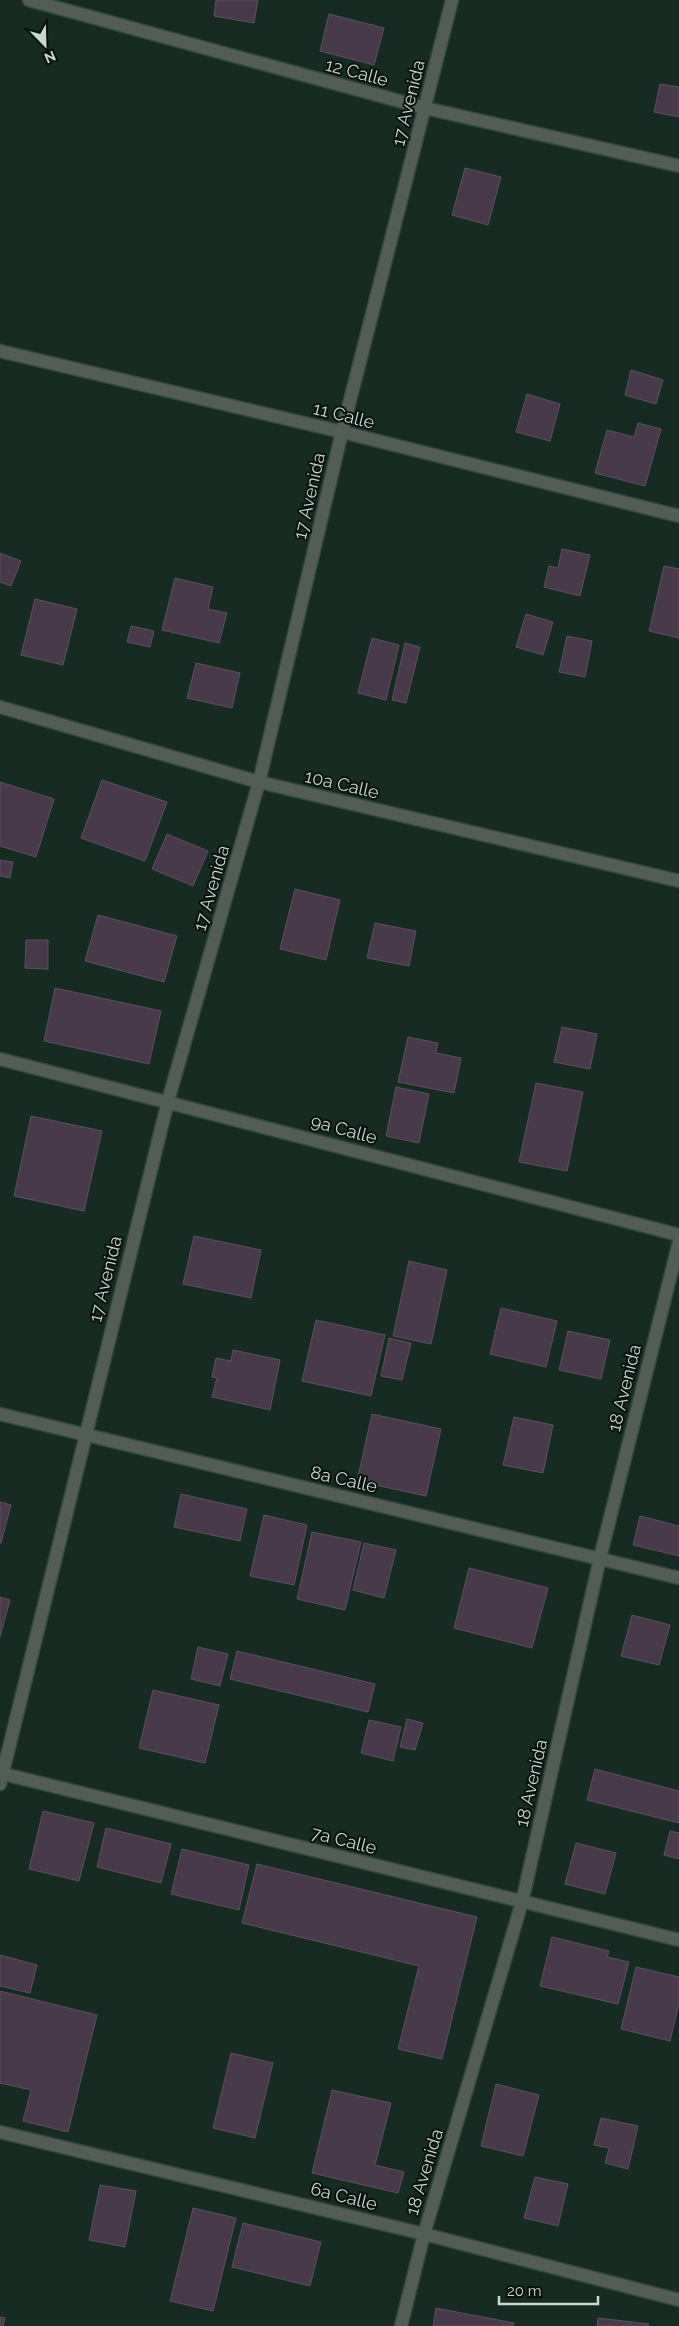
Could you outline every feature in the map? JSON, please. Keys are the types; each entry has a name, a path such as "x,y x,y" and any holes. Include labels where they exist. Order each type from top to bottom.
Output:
{"street":[{"name":"12 Calle","path":"29,0 425,108 679,166"},
{"name":"17 Avenida","path":"1,1777 168,1101 259,782 342,432 452,0"},
{"name":"11 Calle","path":"0,351 342,432 679,516"},
{"name":"10a Calle","path":"0,707 259,782 679,881"},
{"name":"9a Calle","path":"0,1059 679,1235"},
{"name":"18 Avenida","path":"401,2326 424,2234 522,1902 600,1558 679,1242"},
{"name":"8a Calle","path":"0,1414 84,1436 679,1578"},
{"name":"7a Calle","path":"1,1777 679,1940"},
{"name":"6a Calle","path":"0,2132 424,2234 679,2300"}],"building":[{"path":"216,0 258,0 254,23 214,16"},
{"path":"329,14 384,28 374,65 320,51"},
{"path":"660,84 679,87 679,117 654,112"},
{"path":"465,168 501,177 488,225 452,215"},
{"path":"631,370 663,380 656,404 625,395"},
{"path":"527,394 560,404 550,441 516,432"},
{"path":"638,423 661,429 645,486 595,473 607,430 634,437"},
{"path":"562,549 590,555 580,596 544,587 549,566 558,568"},
{"path":"0,553 21,561 11,586 0,582"},
{"path":"664,566 679,569 679,638 649,631"},
{"path":"175,578 213,587 208,609 227,613 219,643 162,630"},
{"path":"35,599 77,609 63,665 21,655"},
{"path":"526,614 553,622 543,655 516,647"},
{"path":"131,626 154,631 150,647 127,642"},
{"path":"567,636 592,641 585,677 559,672"},
{"path":"372,638 399,645 386,700 358,693"},
{"path":"405,643 420,647 406,703 392,700"},
{"path":"196,663 240,673 232,708 187,698"},
{"path":"102,780 167,802 145,861 81,838"},
{"path":"0,782 54,799 36,857 0,846"},
{"path":"167,834 208,851 193,886 152,869"},
{"path":"0,860 13,862 10,878 0,876"},
{"path":"295,889 340,900 326,960 280,949"},
{"path":"98,915 177,936 164,982 85,961"},
{"path":"375,923 416,931 409,966 367,958"},
{"path":"26,940 48,940 48,969 25,968"},
{"path":"55,988 161,1011 149,1064 44,1041"},
{"path":"562,1027 597,1034 590,1069 554,1062"},
{"path":"408,1037 438,1043 436,1053 461,1058 454,1093 398,1082"},
{"path":"536,1083 583,1092 567,1171 519,1162"},
{"path":"396,1087 429,1094 419,1143 386,1136"},
{"path":"31,1116 102,1131 84,1211 14,1196"},
{"path":"194,1236 261,1250 251,1298 183,1284"},
{"path":"409,1261 447,1270 431,1344 393,1336"},
{"path":"501,1308 557,1321 546,1367 490,1354"},
{"path":"316,1320 385,1335 371,1396 302,1381"},
{"path":"568,1331 610,1340 601,1379 559,1370"},
{"path":"389,1338 411,1343 402,1380 381,1376"},
{"path":"233,1350 280,1360 270,1410 212,1397 217,1378 212,1377 216,1358 231,1361"},
{"path":"372,1414 441,1429 426,1496 357,1481"},
{"path":"514,1417 553,1425 543,1473 503,1465"},
{"path":"181,1494 247,1509 240,1541 174,1527"},
{"path":"0,1502 11,1505 1,1543 0,1543"},
{"path":"264,1515 307,1525 294,1585 250,1576"},
{"path":"640,1516 679,1526 679,1556 633,1545"},
{"path":"312,1532 361,1542 345,1610 297,1599"},
{"path":"364,1543 396,1550 384,1598 353,1590"},
{"path":"469,1568 548,1588 532,1648 454,1628"},
{"path":"0,1597 10,1600 0,1637"},
{"path":"632,1615 670,1625 659,1665 621,1656"},
{"path":"198,1647 228,1654 220,1686 191,1679"},
{"path":"237,1651 375,1684 368,1712 230,1679"},
{"path":"153,1690 219,1705 205,1763 139,1748"},
{"path":"407,1719 423,1723 415,1750 400,1747"},
{"path":"369,1720 401,1727 393,1761 361,1753"},
{"path":"595,1769 679,1791 679,1823 587,1800"},
{"path":"43,1811 94,1823 79,1881 29,1869"},
{"path":"106,1828 171,1844 161,1883 97,1867"},
{"path":"670,1831 679,1833 679,1859 664,1855"},
{"path":"576,1843 616,1853 605,1894 565,1884"},
{"path":"182,1849 249,1865 239,1910 171,1894"},
{"path":"257,1864 477,1917 442,2059 398,2049 419,1966 242,1923"},
{"path":"552,1937 609,1951 607,1957 629,1962 618,2004 540,1986"},
{"path":"0,1955 37,1965 30,1993 0,1986"},
{"path":"636,1967 679,1977 679,2004 670,2041 621,2029"},
{"path":"0,1991 97,2015 68,2132 23,2121 31,2090 0,2083"},
{"path":"231,2053 273,2063 255,2138 213,2128"},
{"path":"496,2084 539,2095 523,2156 481,2146"},
{"path":"332,2090 391,2103 375,2165 404,2172 398,2193 312,2173"},
{"path":"601,2118 638,2126 628,2169 605,2163 609,2148 594,2145"},
{"path":"535,2177 568,2184 558,2226 524,2218"},
{"path":"100,2185 136,2191 125,2247 89,2240"},
{"path":"193,2208 236,2218 213,2311 170,2301"},
{"path":"243,2223 321,2242 310,2286 232,2267"},
{"path":"436,2308 514,2323 513,2326 433,2326"},
{"path":"0,2317 5,2318 3,2326 0,2326"},
{"path":"598,2318 649,2324 648,2326 597,2326"}]}
